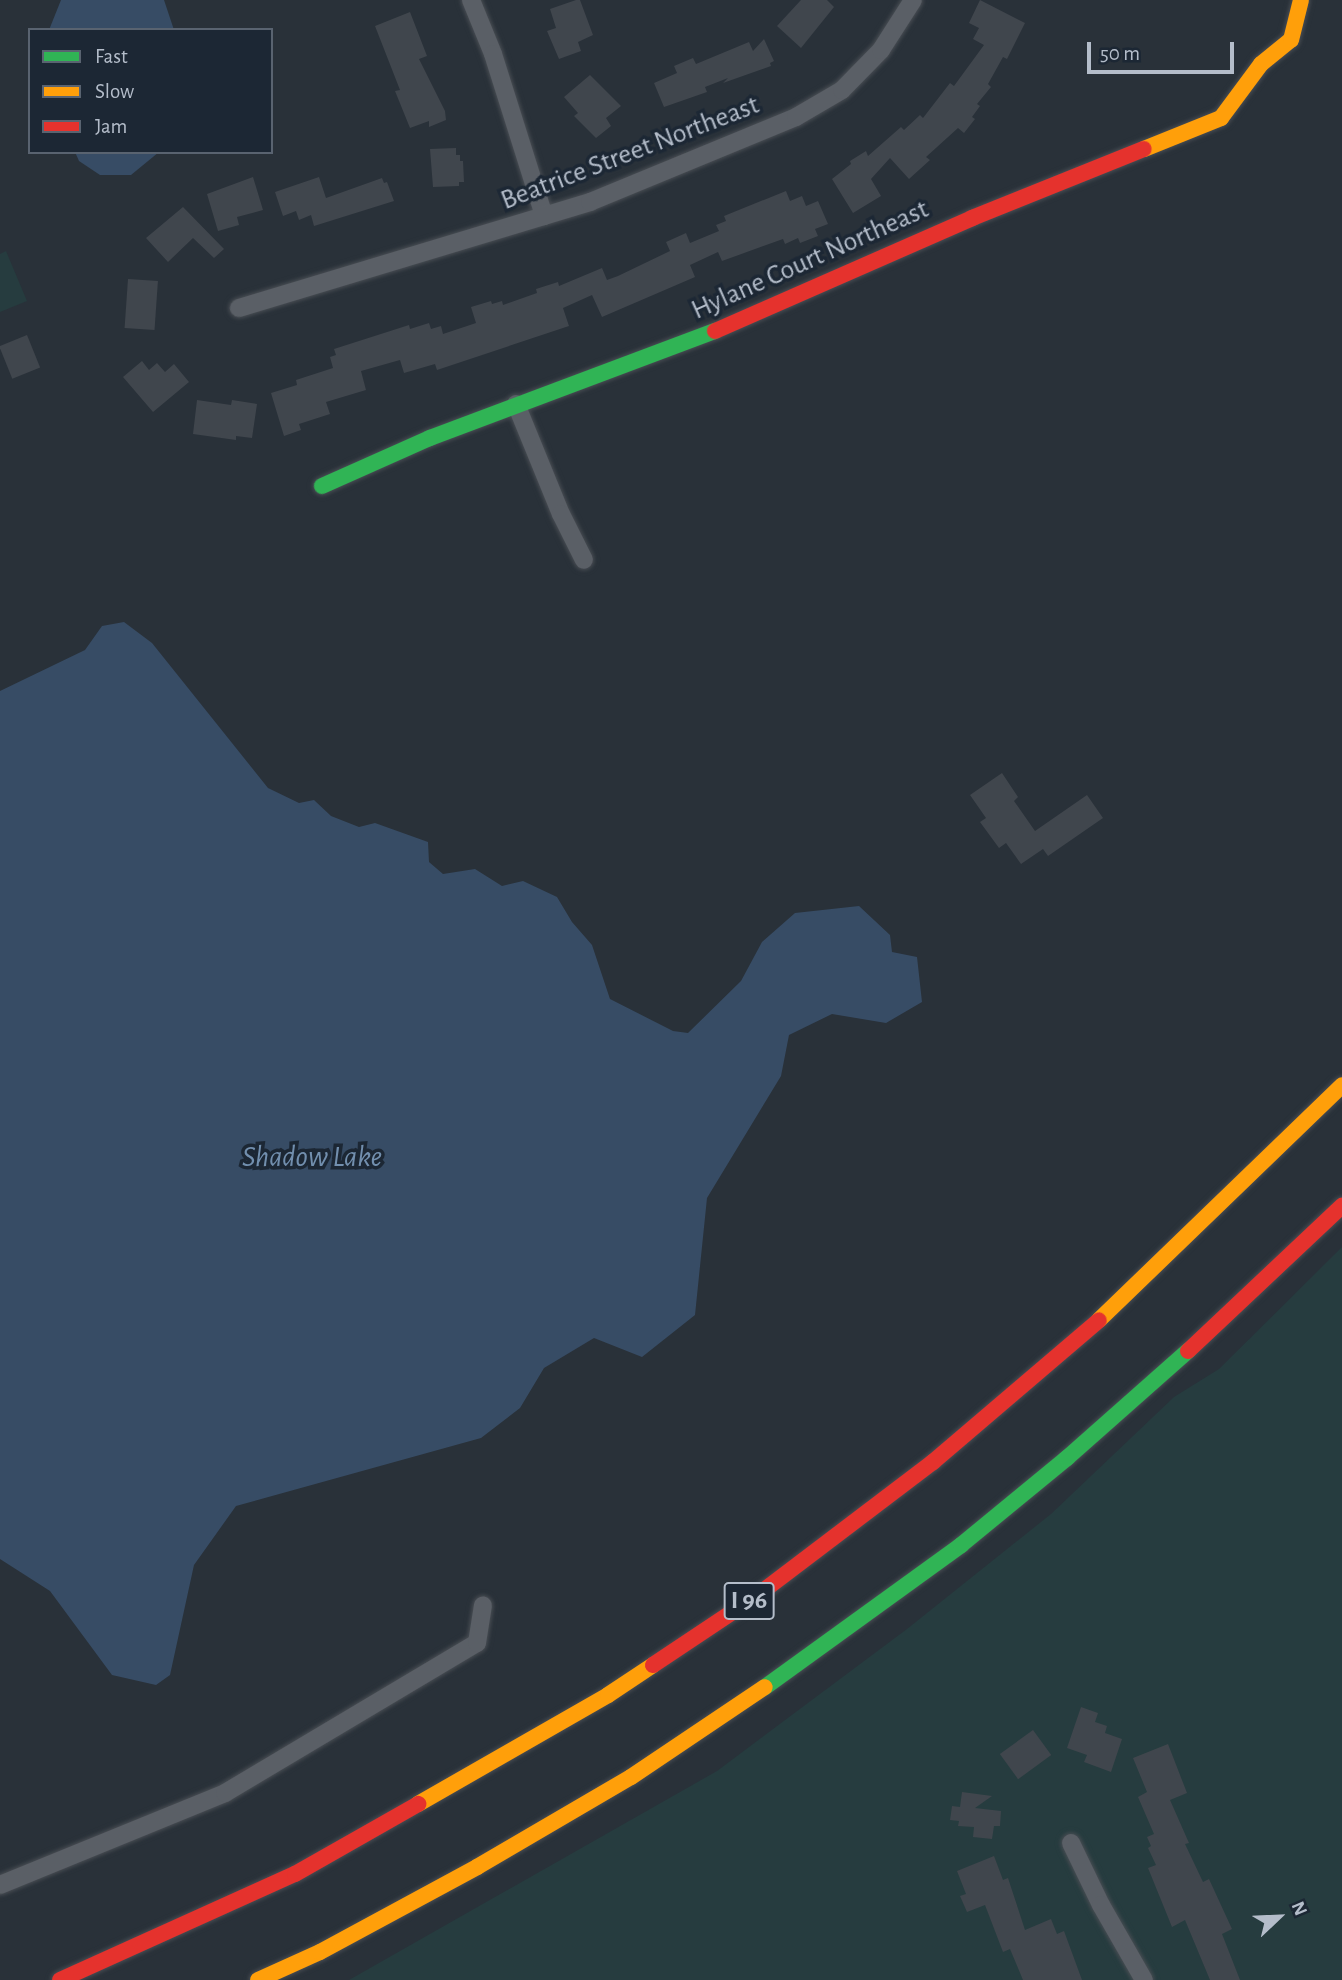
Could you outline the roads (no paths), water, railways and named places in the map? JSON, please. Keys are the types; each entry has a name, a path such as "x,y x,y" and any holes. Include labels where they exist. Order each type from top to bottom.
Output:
{"main road":[{"name":"Hylane Court Northeast","path":"322,486 430,438 516,404 620,364 654,356 820,287 972,218 1221,118 1261,64 1291,40 1301,0"},
{"name":"I 96","path":"60,1980 319,1860 608,1695 755,1597 933,1462 1040,1373 1142,1282 1342,1086"},
{"path":"258,1980 320,1952 477,1867 620,1784 825,1646 961,1545 1077,1449 1208,1334 1342,1206"}],"street":[{"path":"471,0 493,54 544,216"},
{"name":"Beatrice Street Northeast","path":"239,308 590,202 796,117 842,90 881,50 913,0"},
{"path":"516,404 561,514 584,561"},
{"path":"0,1885 146,1828 225,1793 477,1643 483,1605"},
{"path":"1071,1843 1101,1905 1144,1980"}],"water":[{"path":"61,0 164,0 173,28 50,28"},
{"path":"76,154 157,154 131,175 100,175 79,161"},
{"name":"Shadow Lake","path":"124,622 152,643 268,788 299,803 314,800 331,816 359,827 375,823 428,842 429,862 443,874 475,869 502,886 523,881 557,897 572,922 592,945 610,999 673,1031 688,1033 741,981 762,942 795,913 859,906 890,935 892,952 917,957 922,1002 886,1023 832,1014 789,1035 781,1076 707,1198 695,1315 642,1357 594,1338 544,1368 520,1408 481,1438 236,1506 194,1565 170,1675 156,1685 112,1675 50,1591 0,1559 0,691 85,650 102,626"}]}
